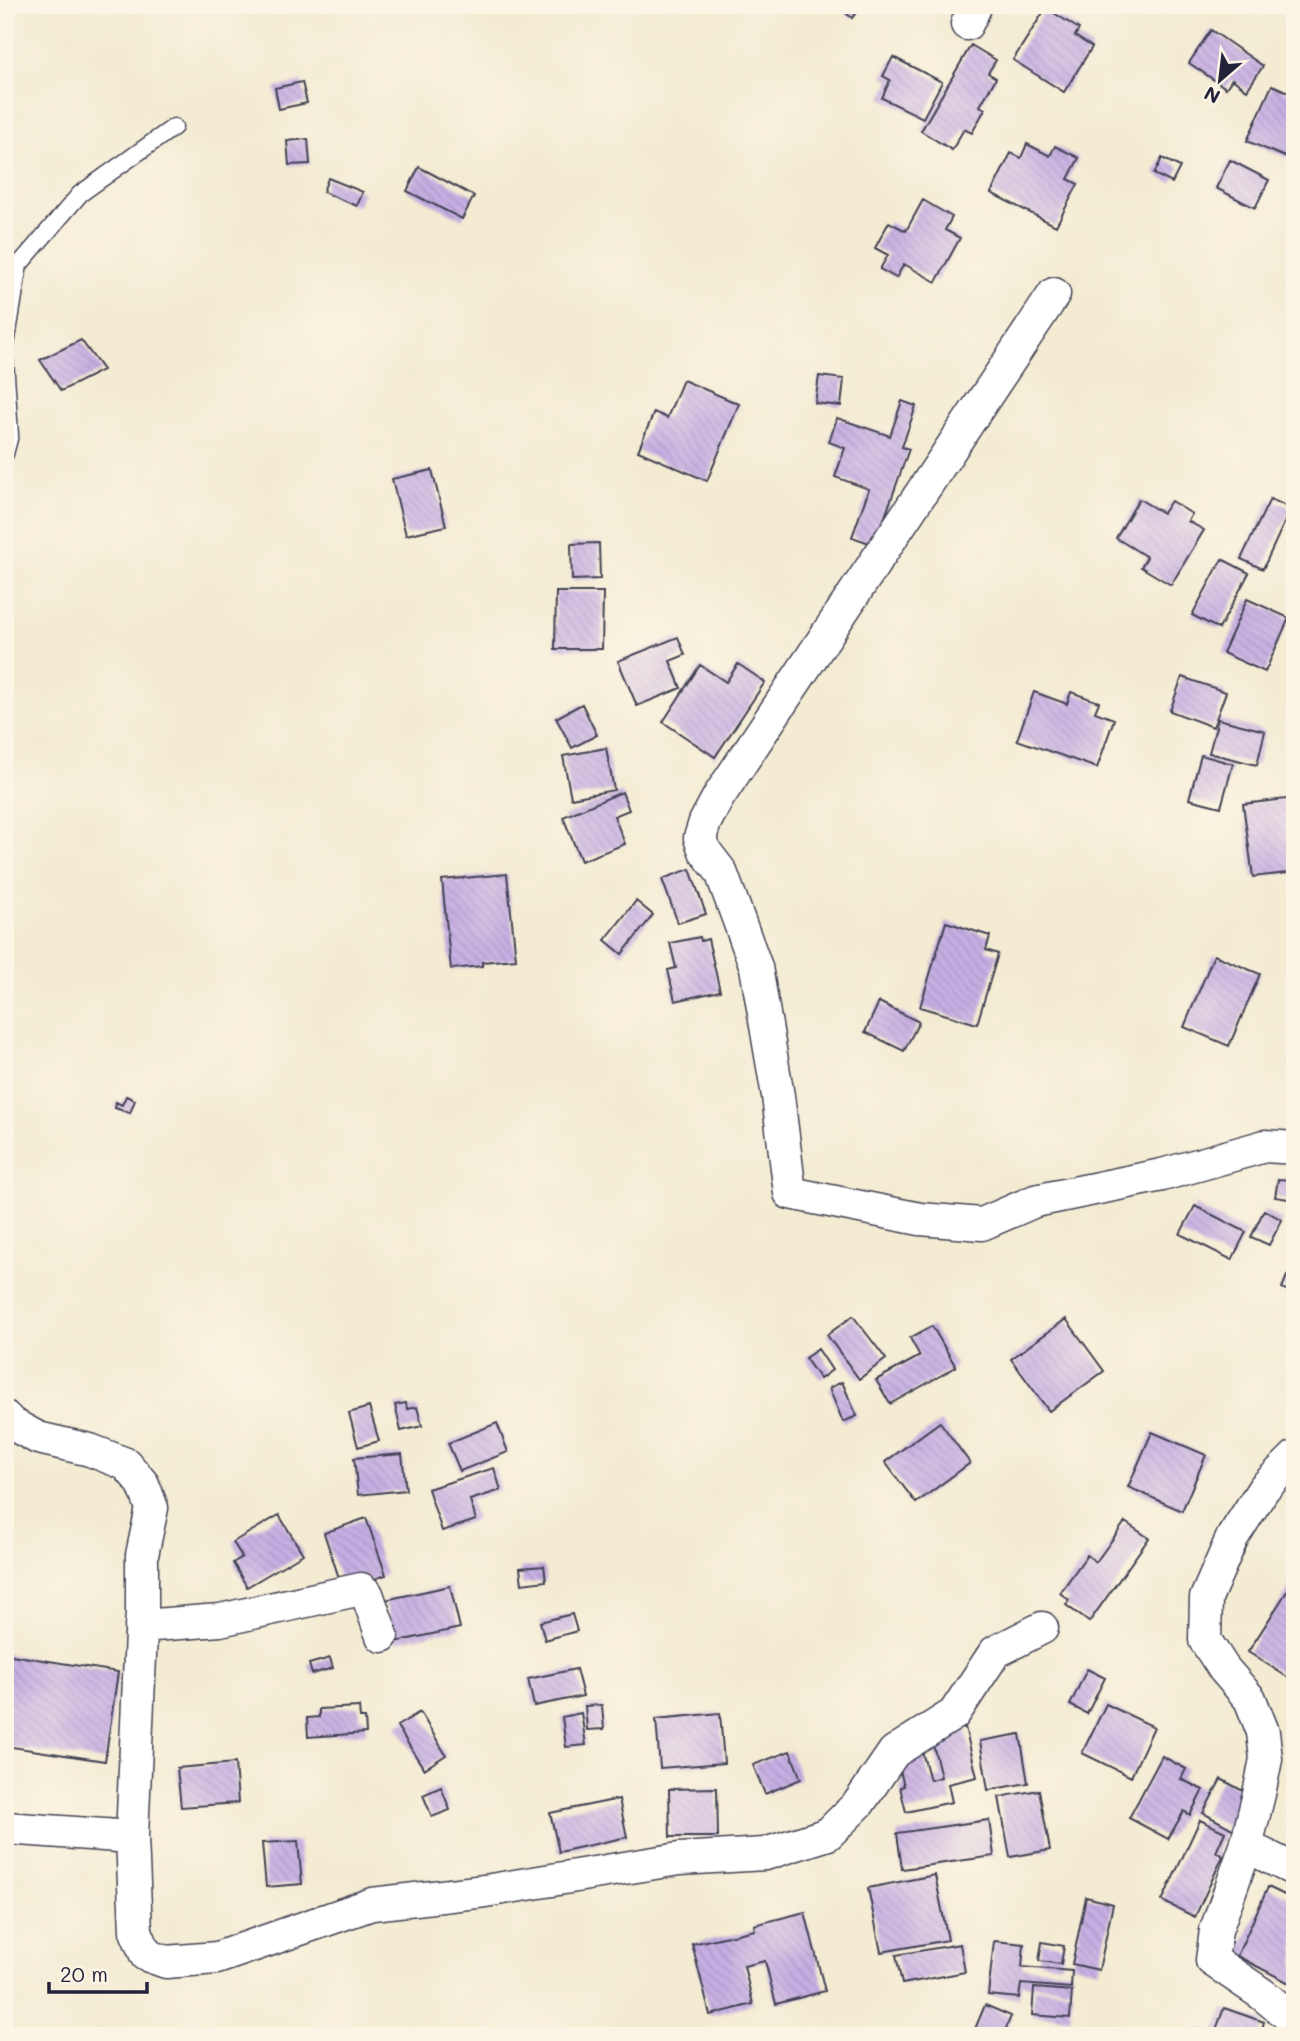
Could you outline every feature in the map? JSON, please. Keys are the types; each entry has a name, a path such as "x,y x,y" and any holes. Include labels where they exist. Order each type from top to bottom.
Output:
{"street":[{"path":"1054,293 719,796 700,838 705,851 721,872 756,967 778,1096 790,1193 920,1219 982,1224 1035,1201 1162,1175 1265,1146 1295,1148"},
{"path":"5,1417 12,1424 38,1438 90,1450 126,1464 143,1483 152,1508 142,1555 132,1837 136,1931 146,1955 166,1962 217,1958 372,1904 485,1891 679,1859 765,1854 828,1834 859,1803 894,1752 954,1714 995,1652 1042,1628"},
{"path":"1295,1457 1264,1488 1233,1538 1206,1598 1205,1640 1224,1669 1250,1699 1264,1732 1266,1759 1246,1846 1216,1930 1212,1960 1262,1993 1295,2021"},
{"path":"141,1626 220,1620 361,1589 367,1594 382,1636"},
{"path":"5,1828 132,1837"},
{"path":"1246,1846 1295,1870"}],"lane":[{"path":"5,351 19,265 80,194 174,127"},
{"path":"5,360 10,435 5,454"}],"building":[{"path":"836,5 862,5 852,18"},
{"path":"1046,8 1079,29 1075,36 1092,47 1064,92 1013,60"},
{"path":"1211,30 1263,66 1247,90 1232,79 1226,88 1189,63"},
{"path":"971,45 996,60 988,73 996,78 980,106 985,109 972,133 964,129 952,150 921,131"},
{"path":"893,57 942,82 923,118 882,98 890,80 883,76"},
{"path":"302,82 307,103 279,109 275,88"},
{"path":"1272,85 1295,95 1295,142 1287,158 1247,141"},
{"path":"308,139 310,164 289,165 287,141"},
{"path":"1027,144 1050,156 1055,146 1079,158 1068,179 1078,184 1056,226 991,193 1011,153 1021,158"},
{"path":"1162,158 1180,167 1172,183 1154,174"},
{"path":"1230,160 1269,180 1255,208 1216,188"},
{"path":"419,167 474,196 462,219 407,191"},
{"path":"328,178 363,192 357,206 323,192"},
{"path":"923,200 952,217 945,230 960,238 936,282 904,264 896,278 880,269 888,255 875,248 889,222 906,231"},
{"path":"81,340 103,370 61,391 40,360"},
{"path":"819,376 844,379 841,406 815,403"},
{"path":"683,380 739,404 707,481 638,451 654,412 667,418"},
{"path":"902,401 916,406 902,447 909,449 875,545 852,537 869,489 835,477 845,448 829,442 837,418 890,436"},
{"path":"432,470 446,526 406,535 392,479"},
{"path":"1139,499 1163,513 1171,501 1192,514 1188,521 1204,530 1171,585 1141,567 1147,557 1116,538"},
{"path":"1270,499 1291,508 1263,569 1241,559"},
{"path":"599,543 600,579 572,580 571,544"},
{"path":"1222,559 1249,573 1219,629 1192,615"},
{"path":"556,592 603,592 602,649 555,649"},
{"path":"1247,599 1289,618 1265,672 1223,653"},
{"path":"678,637 685,655 670,661 681,688 637,706 618,661"},
{"path":"738,664 765,682 715,757 663,722 700,665 726,682"},
{"path":"1182,677 1226,692 1213,727 1170,711"},
{"path":"1034,692 1067,704 1071,692 1099,702 1095,712 1114,719 1097,768 1017,740"},
{"path":"582,704 597,735 572,748 556,718"},
{"path":"1218,719 1265,731 1257,765 1209,753"},
{"path":"606,748 614,790 571,798 563,756"},
{"path":"1201,755 1233,764 1221,807 1189,799"},
{"path":"622,792 629,810 614,816 625,844 581,861 563,817"},
{"path":"1295,798 1295,872 1253,877 1243,804"},
{"path":"690,869 706,914 678,923 662,879"},
{"path":"507,874 516,959 482,962 482,966 451,969 442,880"},
{"path":"636,901 653,915 622,954 605,940"},
{"path":"946,922 990,936 986,950 998,954 977,1024 920,1007"},
{"path":"700,937 701,941 708,939 720,991 675,1001 668,970 676,968 670,943"},
{"path":"1214,955 1260,974 1229,1046 1184,1027"},
{"path":"879,1002 919,1022 904,1051 865,1032"},
{"path":"126,1096 135,1100 130,1113 115,1108 116,1102 122,1105"},
{"path":"1293,1164 1295,1200 1275,1197 1278,1179 1291,1180"},
{"path":"1195,1206 1246,1232 1232,1260 1180,1234"},
{"path":"1264,1210 1282,1220 1269,1245 1251,1237"},
{"path":"1295,1273 1295,1294 1282,1288 1287,1276 1292,1278"},
{"path":"853,1316 886,1359 859,1379 827,1335"},
{"path":"1066,1319 1104,1371 1049,1411 1011,1359"},
{"path":"932,1326 956,1367 890,1404 876,1380 920,1356 910,1338"},
{"path":"818,1349 832,1370 820,1379 805,1358"},
{"path":"842,1382 857,1416 843,1422 829,1388"},
{"path":"406,1403 407,1409 417,1407 422,1426 401,1431 395,1405"},
{"path":"369,1407 379,1441 358,1447 349,1413"},
{"path":"940,1422 970,1463 916,1503 885,1462"},
{"path":"497,1423 508,1452 460,1471 448,1443"},
{"path":"1152,1432 1206,1455 1182,1511 1128,1487"},
{"path":"402,1454 406,1490 358,1495 354,1458"},
{"path":"494,1468 501,1490 470,1500 476,1520 442,1531 428,1489"},
{"path":"279,1515 303,1554 247,1587 233,1563 242,1557 233,1542"},
{"path":"366,1518 386,1575 343,1590 324,1533"},
{"path":"1125,1522 1149,1538 1089,1622 1066,1605 1069,1600 1060,1593 1087,1555 1096,1562"},
{"path":"544,1566 546,1581 522,1584 520,1568"},
{"path":"1295,1579 1295,1682 1248,1652"},
{"path":"450,1586 460,1628 395,1642 385,1600"},
{"path":"572,1614 577,1631 545,1640 540,1622"},
{"path":"5,1654 118,1672 105,1761 5,1746"},
{"path":"330,1658 333,1668 312,1674 309,1664"},
{"path":"576,1669 583,1696 534,1706 528,1679"},
{"path":"1087,1669 1105,1678 1087,1714 1070,1705"},
{"path":"1106,1704 1154,1727 1131,1777 1082,1753"},
{"path":"602,1705 604,1729 587,1730 585,1706"},
{"path":"359,1707 360,1718 365,1718 366,1733 308,1737 307,1718 319,1717 319,1709"},
{"path":"420,1712 446,1755 424,1769 397,1726"},
{"path":"581,1713 586,1745 566,1747 562,1717"},
{"path":"720,1713 724,1763 660,1768 656,1719"},
{"path":"965,1727 977,1777 948,1784 952,1802 906,1812 900,1787 904,1786 896,1755 921,1748 930,1780 941,1777 931,1736"},
{"path":"1020,1734 1028,1783 988,1790 980,1741"},
{"path":"790,1751 801,1779 765,1794 753,1765"},
{"path":"1162,1756 1186,1769 1181,1779 1203,1790 1190,1815 1184,1811 1168,1839 1129,1818"},
{"path":"235,1763 238,1803 181,1807 177,1768"},
{"path":"1221,1779 1254,1797 1236,1831 1203,1813"},
{"path":"441,1787 450,1810 432,1817 423,1795"},
{"path":"717,1788 718,1837 670,1837 669,1789"},
{"path":"1039,1790 1050,1850 1010,1857 999,1797"},
{"path":"619,1799 627,1837 559,1852 550,1813"},
{"path":"989,1820 994,1856 902,1869 897,1833"},
{"path":"1200,1820 1225,1832 1216,1852 1223,1856 1195,1917 1162,1901"},
{"path":"298,1841 302,1884 266,1887 262,1843"},
{"path":"935,1875 948,1940 881,1952 868,1888"},
{"path":"1268,1887 1295,1900 1295,1986 1237,1956"},
{"path":"1086,1897 1113,1904 1099,1970 1072,1964"},
{"path":"805,1912 825,1991 776,2004 765,1961 744,1966 753,2004 710,2015 692,1944 755,1930 754,1925"},
{"path":"994,1941 1024,1944 1022,1967 1072,1971 1071,1988 1021,1984 1019,1998 988,1995"},
{"path":"1042,1942 1064,1946 1061,1964 1039,1961"},
{"path":"960,1944 965,1972 902,1984 896,1955"},
{"path":"1034,1988 1072,1991 1070,2018 1032,2015"},
{"path":"985,2005 1011,2016 1003,2036 972,2036"},
{"path":"1224,2008 1264,2022 1260,2036 1196,2036 1199,2029 1214,2035"}]}
